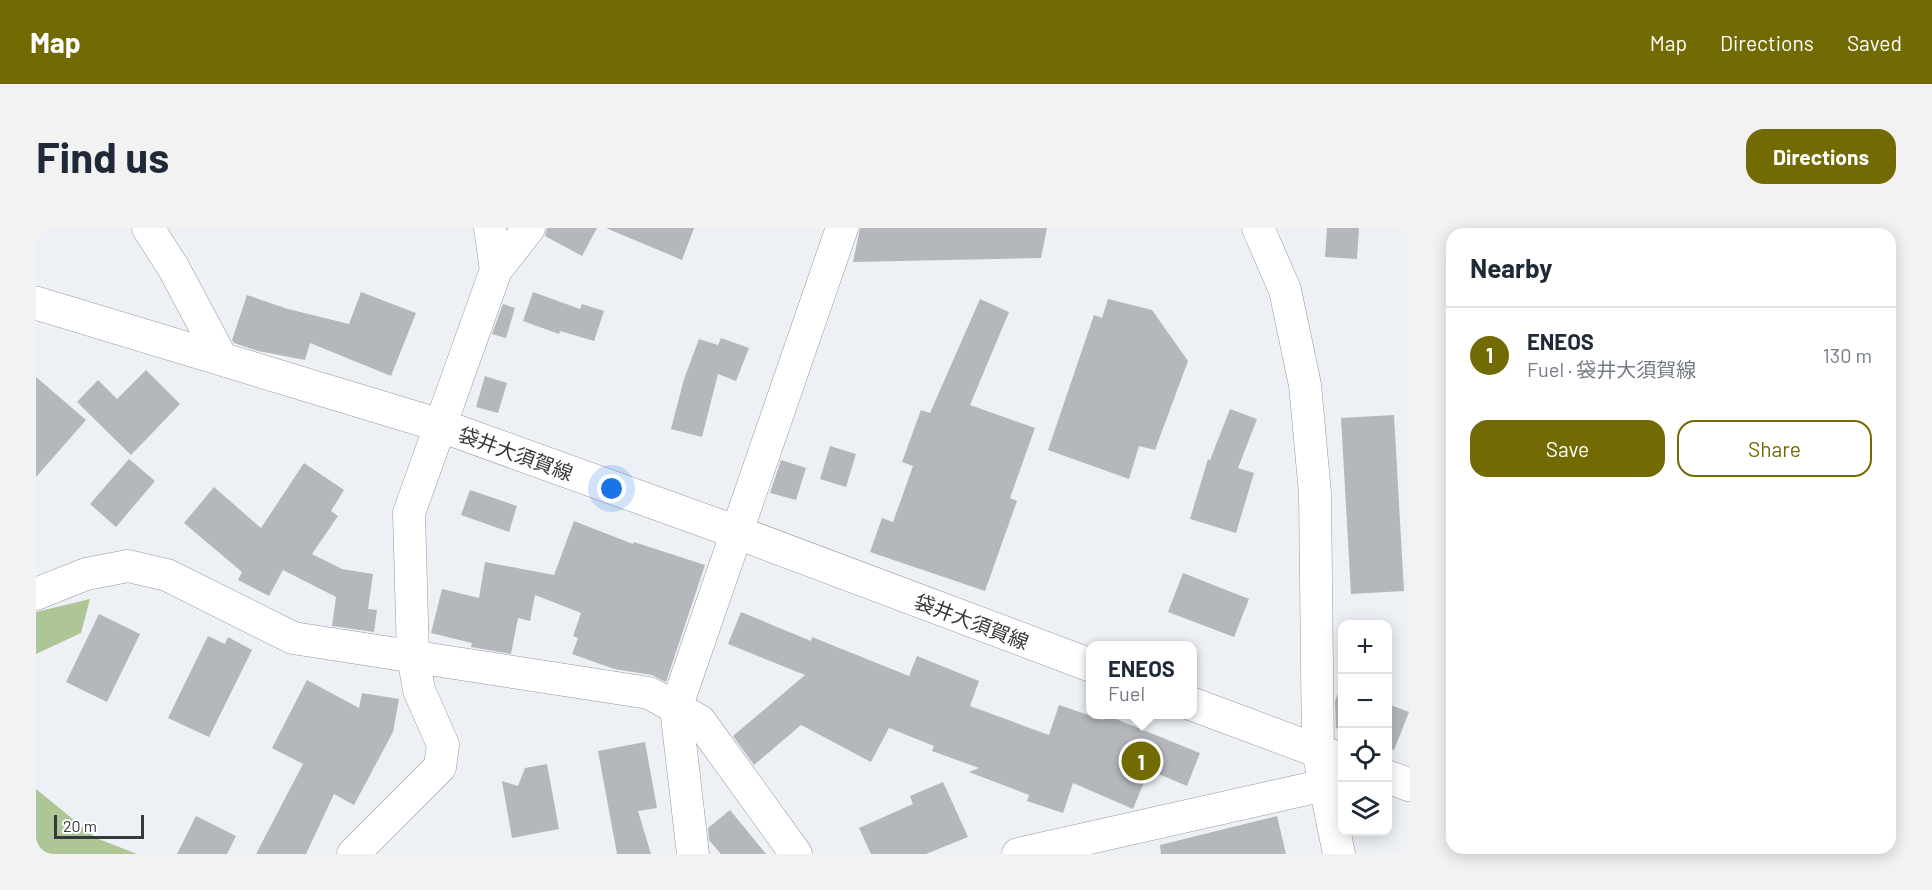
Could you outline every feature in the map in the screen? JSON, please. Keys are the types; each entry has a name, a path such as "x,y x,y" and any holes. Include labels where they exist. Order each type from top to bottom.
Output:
{"main road":[{"name":"袋井大須賀線","path":"36,303 439,425 736,532 1086,663"},
{"path":"1197,706 1329,765"},
{"path":"1392,778 1410,785"}],"street":[{"path":"148,228 173,267 222,359"},
{"path":"490,228 496,270"},
{"path":"353,854 440,767 443,745 418,690 413,656 409,513 496,270 529,228"},
{"path":"693,854 676,708 842,228"},
{"path":"1258,228 1285,290 1305,385 1315,493 1329,765 1339,854"},
{"path":"36,594 86,574 128,566 167,575 293,638 649,693 700,721 796,854"},
{"path":"1018,854 1329,765"}],"green space":[{"path":"90,599 81,633 36,654 36,612"},
{"path":"36,789 96,838 137,854 41,854 36,849"}],"building":[{"path":"547,228 597,228 582,256 545,236"},
{"path":"606,228 694,228 682,260"},
{"path":"860,228 1047,228 1041,258 853,262"},
{"path":"1327,228 1359,228 1357,259 1325,257"},
{"path":"361,292 416,313 391,376 310,343 305,360 258,351 234,343 232,340 247,295 288,309 349,324"},
{"path":"533,292 580,309 582,304 604,311 594,341 560,331 559,334 523,321"},
{"path":"980,299 1009,312 970,405 1035,428 1010,498 1017,501 985,591 870,552 882,518 893,522 913,466 902,462 921,410 930,413"},
{"path":"1108,299 1152,310 1188,361 1155,450 1139,446 1129,479 1048,450 1094,315 1102,318"},
{"path":"503,304 515,308 506,338 492,334"},
{"path":"721,338 749,348 736,381 718,374 702,437 671,429 684,379 699,339 718,345"},
{"path":"146,370 180,404 131,455 77,402 98,380 117,399"},
{"path":"485,376 507,383 498,413 476,407"},
{"path":"36,377 86,420 36,477"},
{"path":"1230,409 1257,419 1238,468 1254,473 1236,533 1190,519 1208,459 1210,460"},
{"path":"1394,415 1404,591 1351,594 1341,418"},
{"path":"830,446 856,454 846,487 820,479"},
{"path":"129,459 155,481 116,527 90,504"},
{"path":"781,460 806,468 796,500 770,493"},
{"path":"304,463 344,490 331,511 338,516 312,554 342,569 373,574 368,609 377,610 374,632 332,626 336,597 283,570 269,596 238,580 242,572 184,523 214,487 261,528"},
{"path":"470,490 517,506 509,532 461,515"},
{"path":"574,521 633,544 634,542 705,565 666,682 652,675 614,669 572,654 578,638 573,636 581,613 535,595 530,621 518,618 511,654 471,647 472,643 431,633 442,589 479,598 485,562 554,575"},
{"path":"1183,573 1249,599 1234,637 1168,612"},
{"path":"741,612 811,641 812,637 909,676 917,656 979,681 970,706 1049,735 1059,705 1086,714 1086,719 1116,719 1200,753 1187,786 1149,770 1133,809 1073,783 1063,813 1027,801 1029,795 969,772 979,768 932,751 934,746 889,728 871,762 801,725 754,765 733,736 805,675 728,644"},
{"path":"99,614 140,634 107,702 66,682"},
{"path":"208,636 225,644 228,637 252,650 209,737 168,718"},
{"path":"307,680 359,708 362,693 399,699 393,732 354,805 334,794 306,854 256,854 303,764 272,748"},
{"path":"1338,694 1338,729 1336,728 1335,701"},
{"path":"1392,706 1409,712 1394,750 1392,749"},
{"path":"645,742 657,808 638,811 651,854 617,854 598,751"},
{"path":"547,764 559,829 512,838 502,781 518,786 525,768"},
{"path":"943,782 968,837 926,854 871,854 859,828 913,804 910,796"},
{"path":"730,810 766,854 721,854 709,840 708,828"},
{"path":"196,816 236,836 227,854 177,854"},
{"path":"1277,816 1286,854 1161,854 1160,845"}],"place":[{"name":"ENEOS","path":"1141,761"}]}
